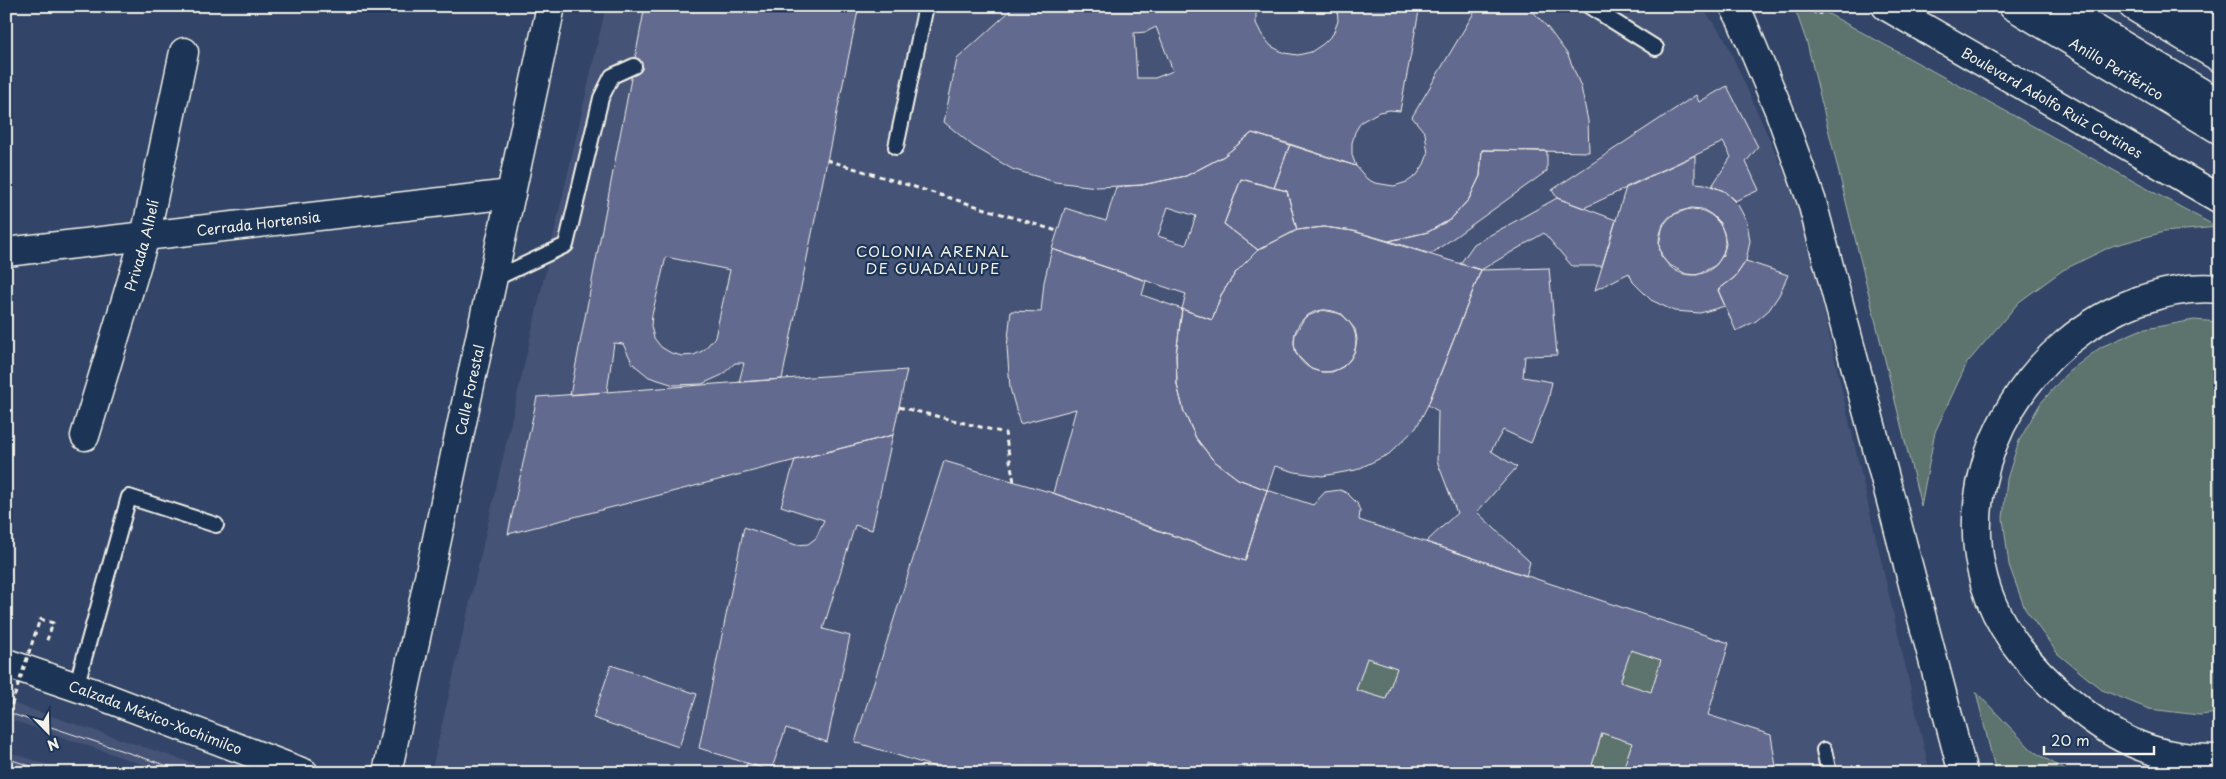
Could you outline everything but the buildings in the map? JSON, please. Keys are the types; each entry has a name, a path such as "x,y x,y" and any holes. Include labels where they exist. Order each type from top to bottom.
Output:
{"main road":[{"name":"Calle Forestal","path":"387,773 551,6"},
{"path":"1734,6 1779,110 1812,202 1963,773"},
{"name":"Boulevard Adolfo Ruiz Cortines","path":"1886,6 2220,200"},
{"name":"Anillo Periférico","path":"2013,6 2220,130"},
{"path":"2056,6 2220,104"},
{"path":"2133,6 2220,58"},
{"path":"2172,6 2220,35"},
{"name":"Privada Alhelí","path":"85,436 145,237 184,52"},
{"name":"Cerrada Hortensia","path":"6,252 511,194"},
{"path":"2220,289 2182,290 2154,296 2127,306 2101,318 2077,333 2053,354 2031,378 2013,403 1999,432 1988,458 1981,486 1977,532 1981,568 1988,594 1999,620 2012,643 2061,694 2100,726 2124,739 2175,756 2220,759"},
{"name":"Calzada México-Xochimilco","path":"6,664 76,687 304,773"}],"lane":[{"path":"896,147 926,6"},
{"path":"1590,6 1656,48"},
{"path":"492,280 566,245 601,98 612,76 634,66"},
{"path":"76,687 128,498 216,525"},
{"path":"1824,750 1829,773"}],"path":[{"path":"1804,6 1819,15 1824,6"},
{"path":"827,160 1058,231"},
{"path":"899,407 1005,433 1014,482"},
{"path":"6,722 40,619 53,623"}],"shaded area":[{"path":"606,6 1701,6 1724,37 1800,208 1930,773 431,773"},
{"path":"6,701 222,773 168,773 6,718"},
{"path":"6,751 72,773 27,773 6,766"}],"green space":[{"path":"1794,6 1814,6 2217,227 2164,232 2112,246 2063,270 2019,302 1967,363 1935,432 1921,506 1807,43"},
{"path":"2194,320 2220,322 2220,713 2199,715 2149,709 2102,690 2058,654 2025,609 2009,565 2003,518 2007,479 2019,441 2040,404 2067,373 2101,347 2140,330"},
{"path":"1631,650 1661,660 1651,692 1620,682"},
{"path":"1367,658 1397,668 1386,699 1356,690"},
{"path":"1976,692 2033,751 2070,773 1996,773"},
{"path":"1602,733 1632,743 1622,773 1614,773 1592,765"}],"tram line":[{"path":"6,712 189,773"},
{"path":"6,758 51,773"}],"district":[{"name":"COLONIA ARENAL DE GUADALUPE","path":"933,258"}]}
